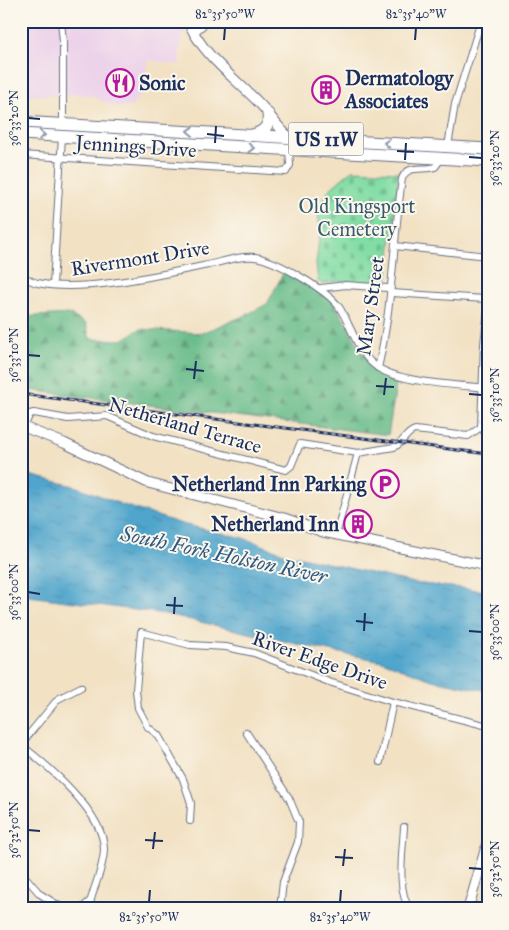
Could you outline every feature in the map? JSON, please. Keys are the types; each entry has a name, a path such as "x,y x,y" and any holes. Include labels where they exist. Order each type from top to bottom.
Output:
{"highway":[{"path":"250,135 266,128 269,121 268,114"},
{"name":"US 11W","path":"21,122 63,131 289,150 488,161"},
{"name":"US 11W","path":"21,134 63,131 250,135 488,149"},
{"path":"289,137 289,150"},
{"path":"441,159 448,146"}],"main road":[{"path":"188,21 193,34 210,58 289,137"},
{"path":"23,427 148,483 284,518 336,535 488,566"},
{"path":"468,909 488,840"}],"street":[{"path":"53,285 63,131 63,42 61,21"},
{"path":"193,34 208,21"},
{"path":"448,146 455,104 481,21"},
{"name":"Jennings Drive","path":"21,155 286,172 290,165 289,150"},
{"name":"Mary Street","path":"378,368 387,331 404,174 410,170 435,168 441,159"},
{"path":"395,246 488,256"},
{"name":"Rivermont Drive","path":"21,275 36,283 75,286 149,276 243,258 265,260 321,288"},
{"path":"321,288 346,285 388,288 392,293 485,299 488,305"},
{"path":"321,288 339,307 363,353 378,368 397,376 486,388"},
{"path":"488,310 484,344 486,388 481,427 488,436"},
{"name":"Netherland Terrace","path":"23,427 30,414 34,413 68,419 107,416 153,436 286,470 290,468 300,444 358,453"},
{"path":"336,535 358,453 394,447 402,442 409,432 415,430 468,436 481,427"},
{"name":"River Edge Drive","path":"190,821 191,803 183,778 158,735 148,727 138,708 136,690 141,632 190,645 226,647 254,653 330,682 393,702 488,726"},
{"path":"81,688 58,699 21,744 67,784 100,832 104,856 92,895 88,904 81,909"},
{"path":"380,762 393,702"},
{"path":"246,732 289,798 300,822 298,842 284,877 280,909"},
{"path":"404,827 402,886 404,898 410,909"},
{"path":"21,872 40,894 64,909"},
{"path":"90,909 92,895"}],"shaded area":[{"path":"21,21 183,21 185,26 180,47 180,65 150,60 147,64 142,93 131,107 112,106 92,96 76,94 21,96"}],"green space":[{"name":"Old Kingsport Cemetery","path":"352,170 399,172 387,282 382,285 339,281 322,284 318,281 316,264 320,232 318,212 328,191"},
{"path":"285,270 331,297 363,353 378,368 397,380 388,435 21,389 21,317 69,314 86,324 90,339 122,340 140,329 201,333 244,316 267,304"}],"water":[{"name":"South Fork Holston River","path":"21,473 78,487 123,505 182,524 243,538 284,553 414,583 488,591 488,691 432,680 382,661 165,614 21,595"}],"railway":[{"path":"21,394 488,454"}],"place":[{"name":"Sonic","path":"120,83"},
{"name":"Dermatology Associates","path":"326,90"},
{"name":"Netherland Inn Parking","path":"385,484"},
{"name":"Netherland Inn","path":"358,524"}]}
